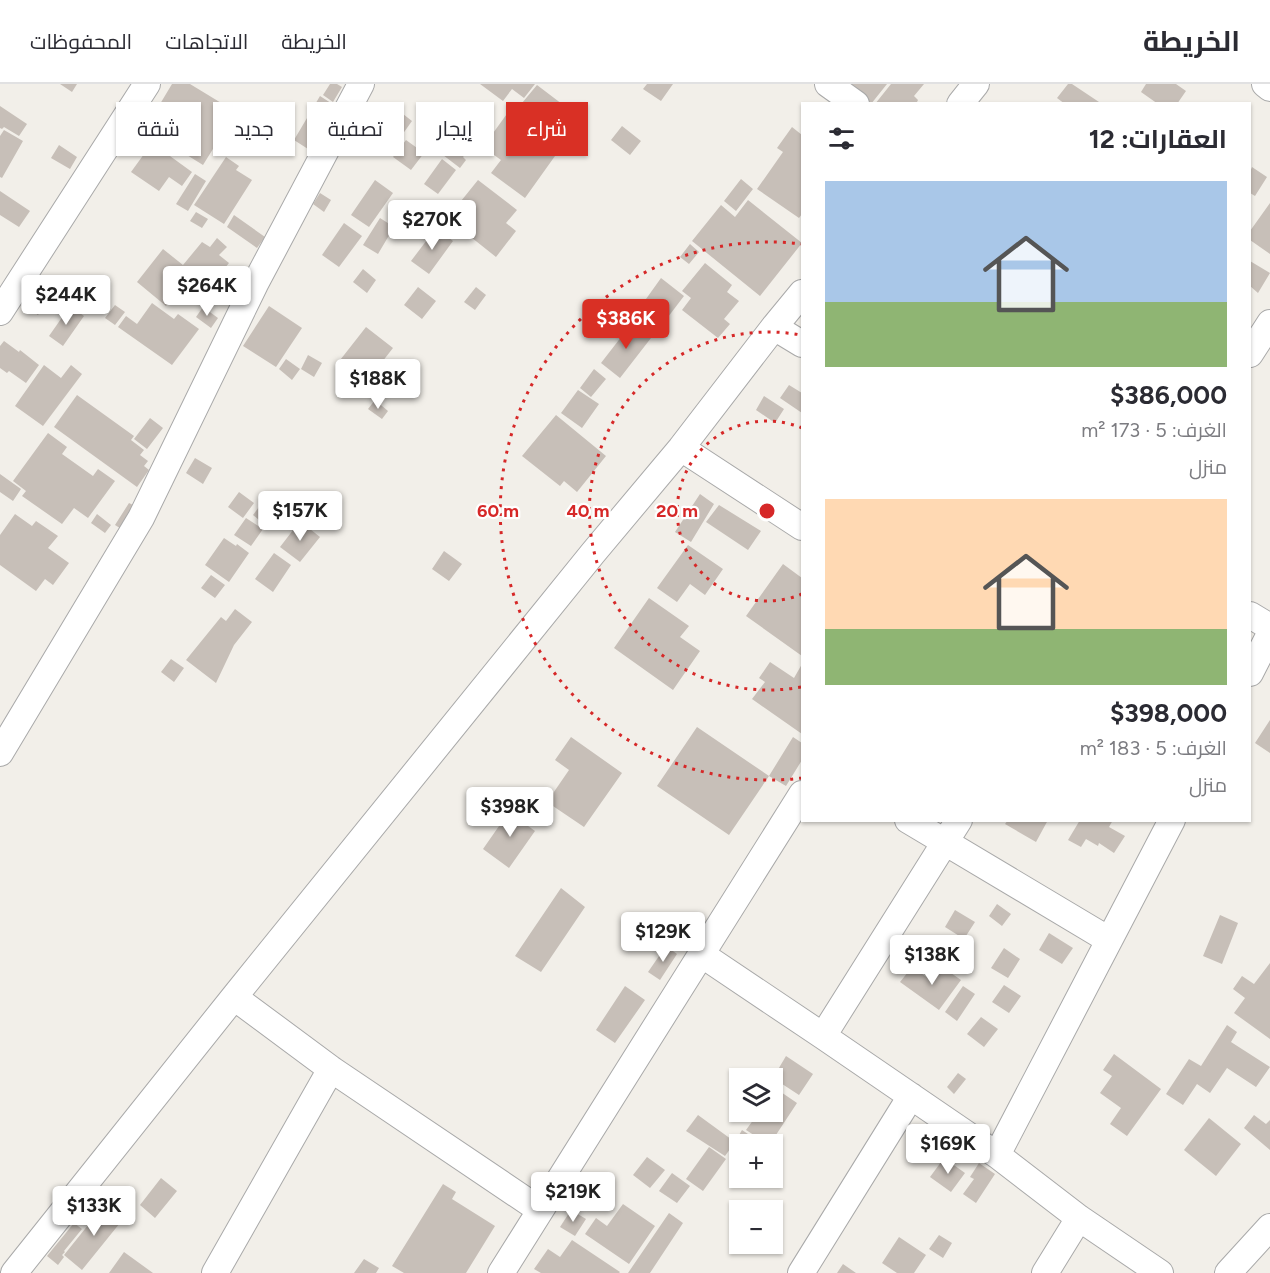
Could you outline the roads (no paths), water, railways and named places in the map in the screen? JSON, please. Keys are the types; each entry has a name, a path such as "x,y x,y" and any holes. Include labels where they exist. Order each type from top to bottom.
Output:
{"street":[{"path":"0,312 147,84"},
{"path":"0,753 141,518 255,284 361,84"},
{"path":"828,84 853,102"},
{"path":"962,102 976,84"},
{"path":"1265,84 1270,87"},
{"path":"14,1273 592,553 681,448 801,294"},
{"path":"1251,352 1270,323"},
{"path":"774,327 801,343"},
{"path":"681,448 801,526"},
{"path":"1251,616 1270,627"},
{"path":"1251,671 1270,634"},
{"path":"501,1273 801,796"},
{"path":"911,822 1109,940"},
{"path":"823,1036 958,822"},
{"path":"997,1155 1171,822"},
{"path":"701,954 997,1155 1079,1218 1160,1273"},
{"path":"234,997 331,1069 540,1210"},
{"path":"215,1273 331,1069"},
{"path":"801,1273 911,1096"},
{"path":"1045,1273 1079,1218"},
{"path":"1228,1273 1270,1227"}]}
